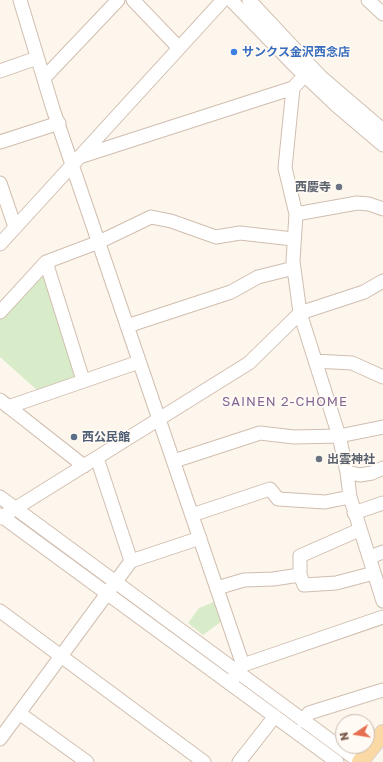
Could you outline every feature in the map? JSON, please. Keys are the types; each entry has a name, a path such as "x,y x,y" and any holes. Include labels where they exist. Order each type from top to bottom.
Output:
{"main road":[{"path":"360,762 383,733"}],"street":[{"path":"20,0 37,58 59,123 76,160 99,242 217,588 237,673"},
{"path":"44,78 118,0"},
{"path":"133,0 179,48"},
{"path":"0,244 223,0"},
{"path":"232,0 305,75 341,102 381,125"},
{"path":"249,0 312,67 341,102 383,145"},
{"path":"368,0 383,14"},
{"path":"0,71 37,58"},
{"path":"76,160 292,88 305,75"},
{"path":"292,88 285,168 296,214 293,239 294,268 300,313 339,436 354,513 370,557 383,601"},
{"path":"0,142 59,123"},
{"path":"0,183 15,227"},
{"path":"296,214 357,203 369,204 383,209"},
{"path":"0,312 46,262 99,242 151,217 171,221 216,237 240,233 293,239"},
{"path":"46,262 83,380"},
{"path":"127,326 231,292 258,277 294,268"},
{"path":"337,762 275,716 237,673 107,593 1,516 15,509 159,418 249,364 300,313 364,292 383,281"},
{"path":"316,361 352,363 383,377"},
{"path":"4,403 139,362"},
{"path":"4,403 84,466"},
{"path":"174,461 260,433 294,437 339,436 383,427"},
{"path":"97,458 131,561"},
{"path":"347,472 360,475 372,473 383,468"},
{"path":"192,515 270,489 278,499 325,502 350,497"},
{"path":"0,497 237,673 360,762"},
{"path":"354,513 383,503"},
{"path":"359,530 300,556 300,575 304,585 336,583 374,573"},
{"path":"0,739 131,561 200,538"},
{"path":"370,557 383,552"},
{"path":"217,588 244,580 273,580 300,575"},
{"path":"0,611 61,656 186,757 204,762"},
{"path":"237,673 383,617"},
{"path":"303,721 309,713 383,690"},
{"path":"19,712 86,762"},
{"path":"239,762 275,716"}],"green space":[{"path":"39,275 44,277 77,373 73,377 37,390 0,357 0,319"},
{"path":"216,601 222,621 203,635 188,623 199,608"}],"place":[{"name":"サンクス金沢西念店","path":"234,52"},
{"name":"西慶寺","path":"339,187"},
{"name":"西公民館","path":"74,437"},
{"name":"出雲神社","path":"319,459"}],"district":[{"name":"SAINEN 2-CHOME","path":"285,402"}]}
